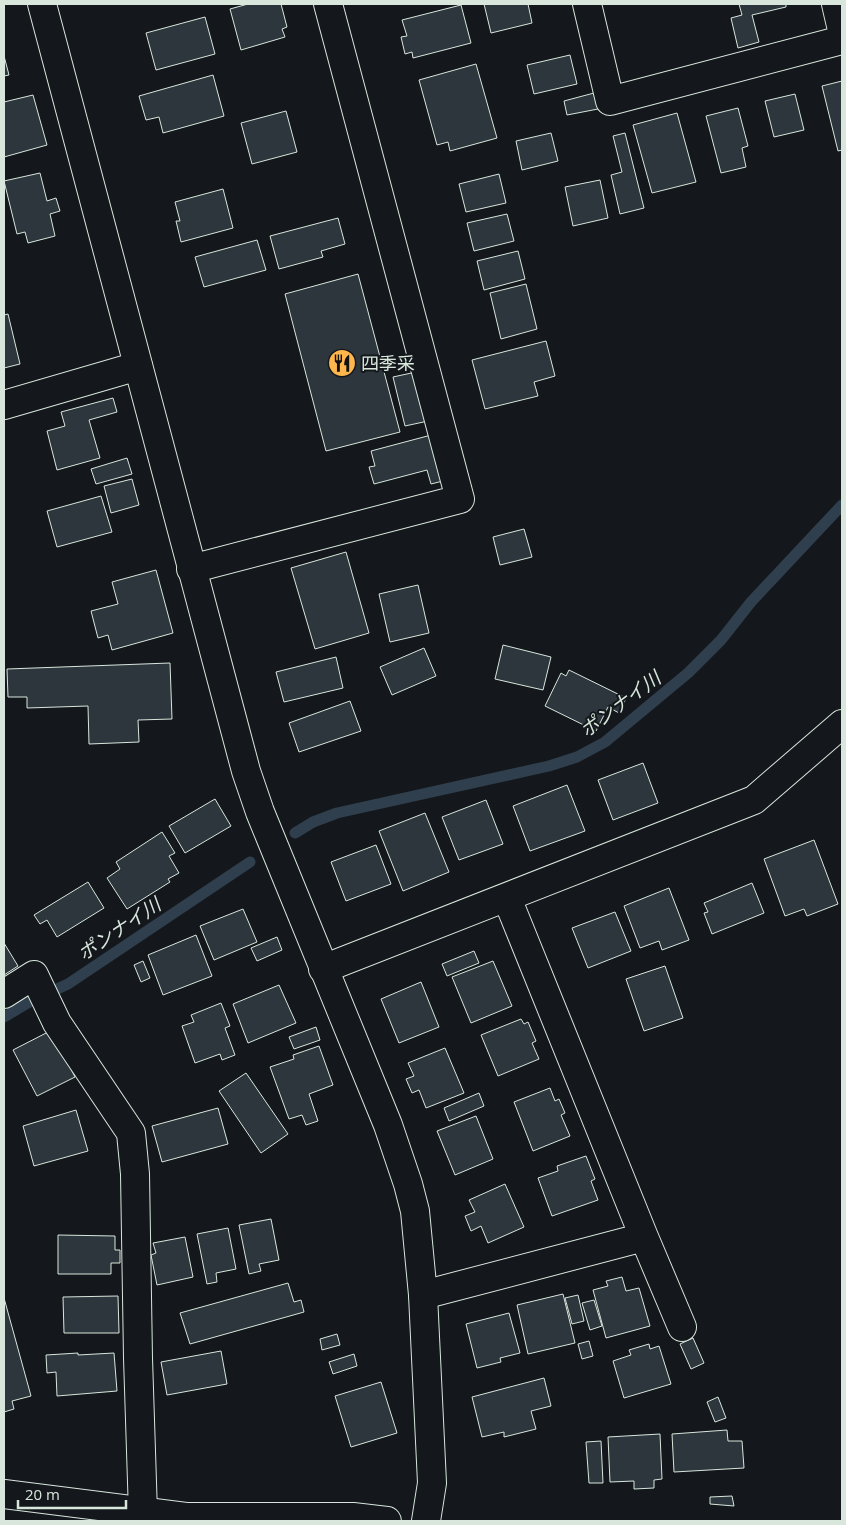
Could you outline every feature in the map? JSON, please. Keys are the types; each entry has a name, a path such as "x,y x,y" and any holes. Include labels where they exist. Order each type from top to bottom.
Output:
{"street":[{"path":"42,4 246,771 260,812 388,1125 415,1211 423,1295 432,1483 426,1521"},
{"path":"191,568 460,499 328,4"},
{"path":"587,4 610,100 842,40"},
{"path":"836,4 842,30"},
{"path":"4,406 138,366"},
{"path":"323,969 754,800 842,724"},
{"path":"507,898 682,1327"},
{"path":"4,994 34,975 58,1024 131,1133 135,1174 143,1513"},
{"path":"423,1295 644,1237"},
{"path":"4,1494 186,1517 353,1517 387,1521"}],"building":[{"path":"248,4 281,4 287,27 282,29 285,37 241,50 230,9"},
{"path":"484,4 528,4 532,23 491,33"},
{"path":"739,4 786,4 786,7 752,15 759,42 738,48 731,18 742,15"},
{"path":"461,5 471,43 413,58 412,52 405,54 401,37 407,36 402,20"},
{"path":"205,17 215,54 156,70 146,33"},
{"path":"570,55 577,84 534,94 527,65"},
{"path":"4,56 9,75 4,76"},
{"path":"476,64 497,138 450,151 448,142 437,145 419,80"},
{"path":"213,75 224,116 163,133 159,117 146,120 139,96"},
{"path":"842,81 842,150 838,151 822,86"},
{"path":"594,93 598,109 567,115 564,101"},
{"path":"795,94 804,130 774,137 765,101"},
{"path":"33,95 47,145 4,157 4,102"},
{"path":"738,108 748,146 742,148 746,167 721,173 706,116"},
{"path":"286,111 297,152 252,164 241,123"},
{"path":"677,113 696,182 652,193 633,125"},
{"path":"551,133 558,161 522,170 516,141"},
{"path":"625,133 644,208 620,214 611,175 622,172 613,136"},
{"path":"40,173 47,201 56,198 60,211 50,214 55,236 28,243 25,232 17,234 4,181"},
{"path":"499,174 506,203 466,212 459,184"},
{"path":"600,180 608,218 573,226 565,187"},
{"path":"223,189 233,228 181,242 176,221 180,221 175,202"},
{"path":"507,214 514,241 474,251 467,223"},
{"path":"338,218 345,244 321,251 323,257 279,269 270,236"},
{"path":"257,240 266,270 204,287 195,257"},
{"path":"518,251 525,279 484,290 477,261"},
{"name":"四季采","path":"358,274 400,432 326,451 285,294"},
{"path":"526,284 537,329 501,339 490,293"},
{"path":"8,314 20,364 4,368 4,315"},
{"path":"546,341 555,376 534,382 538,396 485,409 472,360"},
{"path":"416,372 428,421 405,426 393,377"},
{"path":"113,398 117,412 89,420 100,458 57,470 47,431 65,426 61,412"},
{"path":"435,434 447,480 431,484 427,470 374,484 369,467 375,466 371,451"},
{"path":"127,458 132,474 96,484 91,469"},
{"path":"132,479 139,505 111,513 104,486"},
{"path":"101,496 112,532 57,547 47,511"},
{"path":"524,529 532,557 500,565 493,537"},
{"path":"346,552 369,633 315,649 291,568"},
{"path":"156,570 173,633 112,650 108,635 98,638 91,611 118,604 112,582"},
{"path":"418,585 429,633 390,642 379,594"},
{"path":"503,645 551,657 543,690 495,679"},
{"path":"424,648 436,676 392,695 380,667"},
{"path":"336,657 343,688 284,702 276,672"},
{"path":"170,663 172,719 138,720 139,742 89,744 88,706 27,708 27,697 8,697 7,669"},
{"path":"569,670 626,698 619,713 608,707 596,731 545,706 561,673 566,676"},
{"path":"350,701 361,731 299,752 289,723"},
{"path":"643,763 658,803 613,820 598,780"},
{"path":"567,785 585,831 530,851 513,806"},
{"path":"215,799 231,826 185,853 169,826"},
{"path":"486,800 503,844 459,860 442,817"},
{"path":"425,813 449,872 403,891 379,831"},
{"path":"162,832 175,853 169,856 179,873 168,879 170,882 127,909 107,878 120,869 116,862"},
{"path":"814,840 838,904 807,916 804,909 785,916 764,859"},
{"path":"376,845 391,884 346,901 331,862"},
{"path":"88,882 104,908 57,937 47,920 40,924 34,915"},
{"path":"752,883 764,913 712,934 704,913 708,912 704,903"},
{"path":"669,888 689,940 662,950 659,941 640,948 624,906"},
{"path":"243,909 257,942 214,960 200,926"},
{"path":"615,912 631,951 588,968 572,928"},
{"path":"196,935 212,976 163,995 148,955"},
{"path":"277,937 282,950 257,961 251,948"},
{"path":"4,943 18,966 4,975"},
{"path":"474,951 479,963 447,976 442,964"},
{"path":"143,961 150,978 141,982 134,965"},
{"path":"493,961 512,1006 471,1023 452,977"},
{"path":"665,966 683,1018 644,1031 626,979"},
{"path":"421,982 439,1027 399,1043 381,999"},
{"path":"279,985 296,1023 248,1043 233,1004"},
{"path":"221,1003 230,1026 225,1028 235,1055 222,1060 220,1054 195,1063 182,1026 194,1022 191,1015"},
{"path":"521,1019 524,1024 528,1022 536,1041 532,1043 539,1059 498,1076 481,1035"},
{"path":"316,1027 320,1040 294,1049 289,1037"},
{"path":"52,1030 75,1077 37,1096 13,1050"},
{"path":"319,1046 333,1085 309,1094 318,1121 306,1125 302,1115 289,1119 270,1067 294,1059 293,1055"},
{"path":"445,1048 464,1093 426,1108 419,1090 412,1093 406,1079 414,1076 408,1063"},
{"path":"246,1073 288,1134 261,1153 219,1091"},
{"path":"550,1088 555,1101 559,1099 565,1113 561,1115 570,1136 533,1151 514,1102"},
{"path":"479,1093 484,1106 449,1121 444,1108"},
{"path":"218,1108 228,1144 162,1162 152,1126"},
{"path":"76,1110 88,1151 34,1166 23,1126"},
{"path":"476,1116 493,1159 455,1175 437,1131"},
{"path":"586,1156 595,1179 591,1181 598,1200 552,1216 538,1178 558,1171 557,1166"},
{"path":"505,1184 524,1227 488,1243 481,1226 471,1231 465,1216 475,1212 469,1200"},
{"path":"271,1219 279,1260 259,1264 261,1271 249,1274 239,1225"},
{"path":"228,1228 236,1269 216,1273 217,1282 207,1284 197,1234"},
{"path":"58,1235 115,1236 115,1250 120,1250 120,1263 111,1263 111,1274 58,1274"},
{"path":"185,1237 193,1277 157,1285 151,1255 156,1253 153,1243"},
{"path":"622,1277 626,1291 639,1288 650,1326 606,1338 593,1290 608,1286 606,1281"},
{"path":"288,1283 294,1302 301,1300 304,1312 190,1344 180,1313"},
{"path":"563,1294 575,1343 528,1354 517,1305"},
{"path":"578,1295 584,1321 572,1324 565,1298"},
{"path":"118,1296 119,1333 64,1333 63,1297"},
{"path":"4,1298 31,1396 12,1401 14,1409 4,1412"},
{"path":"594,1300 602,1326 590,1330 582,1303"},
{"path":"509,1313 520,1353 500,1358 501,1362 477,1368 466,1324"},
{"path":"337,1334 340,1345 322,1350 320,1339"},
{"path":"693,1338 704,1363 691,1369 680,1344"},
{"path":"589,1341 593,1356 582,1359 578,1344"},
{"path":"649,1344 650,1349 659,1346 671,1384 624,1398 613,1361 631,1355 629,1350"},
{"path":"221,1351 227,1384 167,1395 161,1362"},
{"path":"78,1353 78,1355 114,1353 117,1391 57,1396 56,1372 47,1373 46,1355"},
{"path":"354,1354 357,1366 333,1374 329,1362"},
{"path":"544,1378 551,1406 531,1411 536,1429 504,1437 504,1432 482,1437 472,1397"},
{"path":"381,1382 397,1433 351,1447 335,1396"},
{"path":"718,1397 726,1418 715,1422 707,1402"},
{"path":"727,1430 728,1441 742,1441 744,1468 674,1472 672,1434"},
{"path":"660,1434 662,1479 654,1480 654,1488 634,1489 634,1481 610,1482 608,1437"},
{"path":"601,1441 603,1483 589,1483 586,1442"},
{"path":"732,1496 734,1506 710,1504 710,1497"}],"waterway":[{"name":"ポンナイ川","path":"295,833 313,822 337,813 549,766 577,757 605,742 688,673 721,640 751,602 842,505"},
{"name":"ポンナイ川","path":"4,1017 31,1001 68,984 250,862"}],"place":[{"name":"四季采","path":"342,363"}]}
